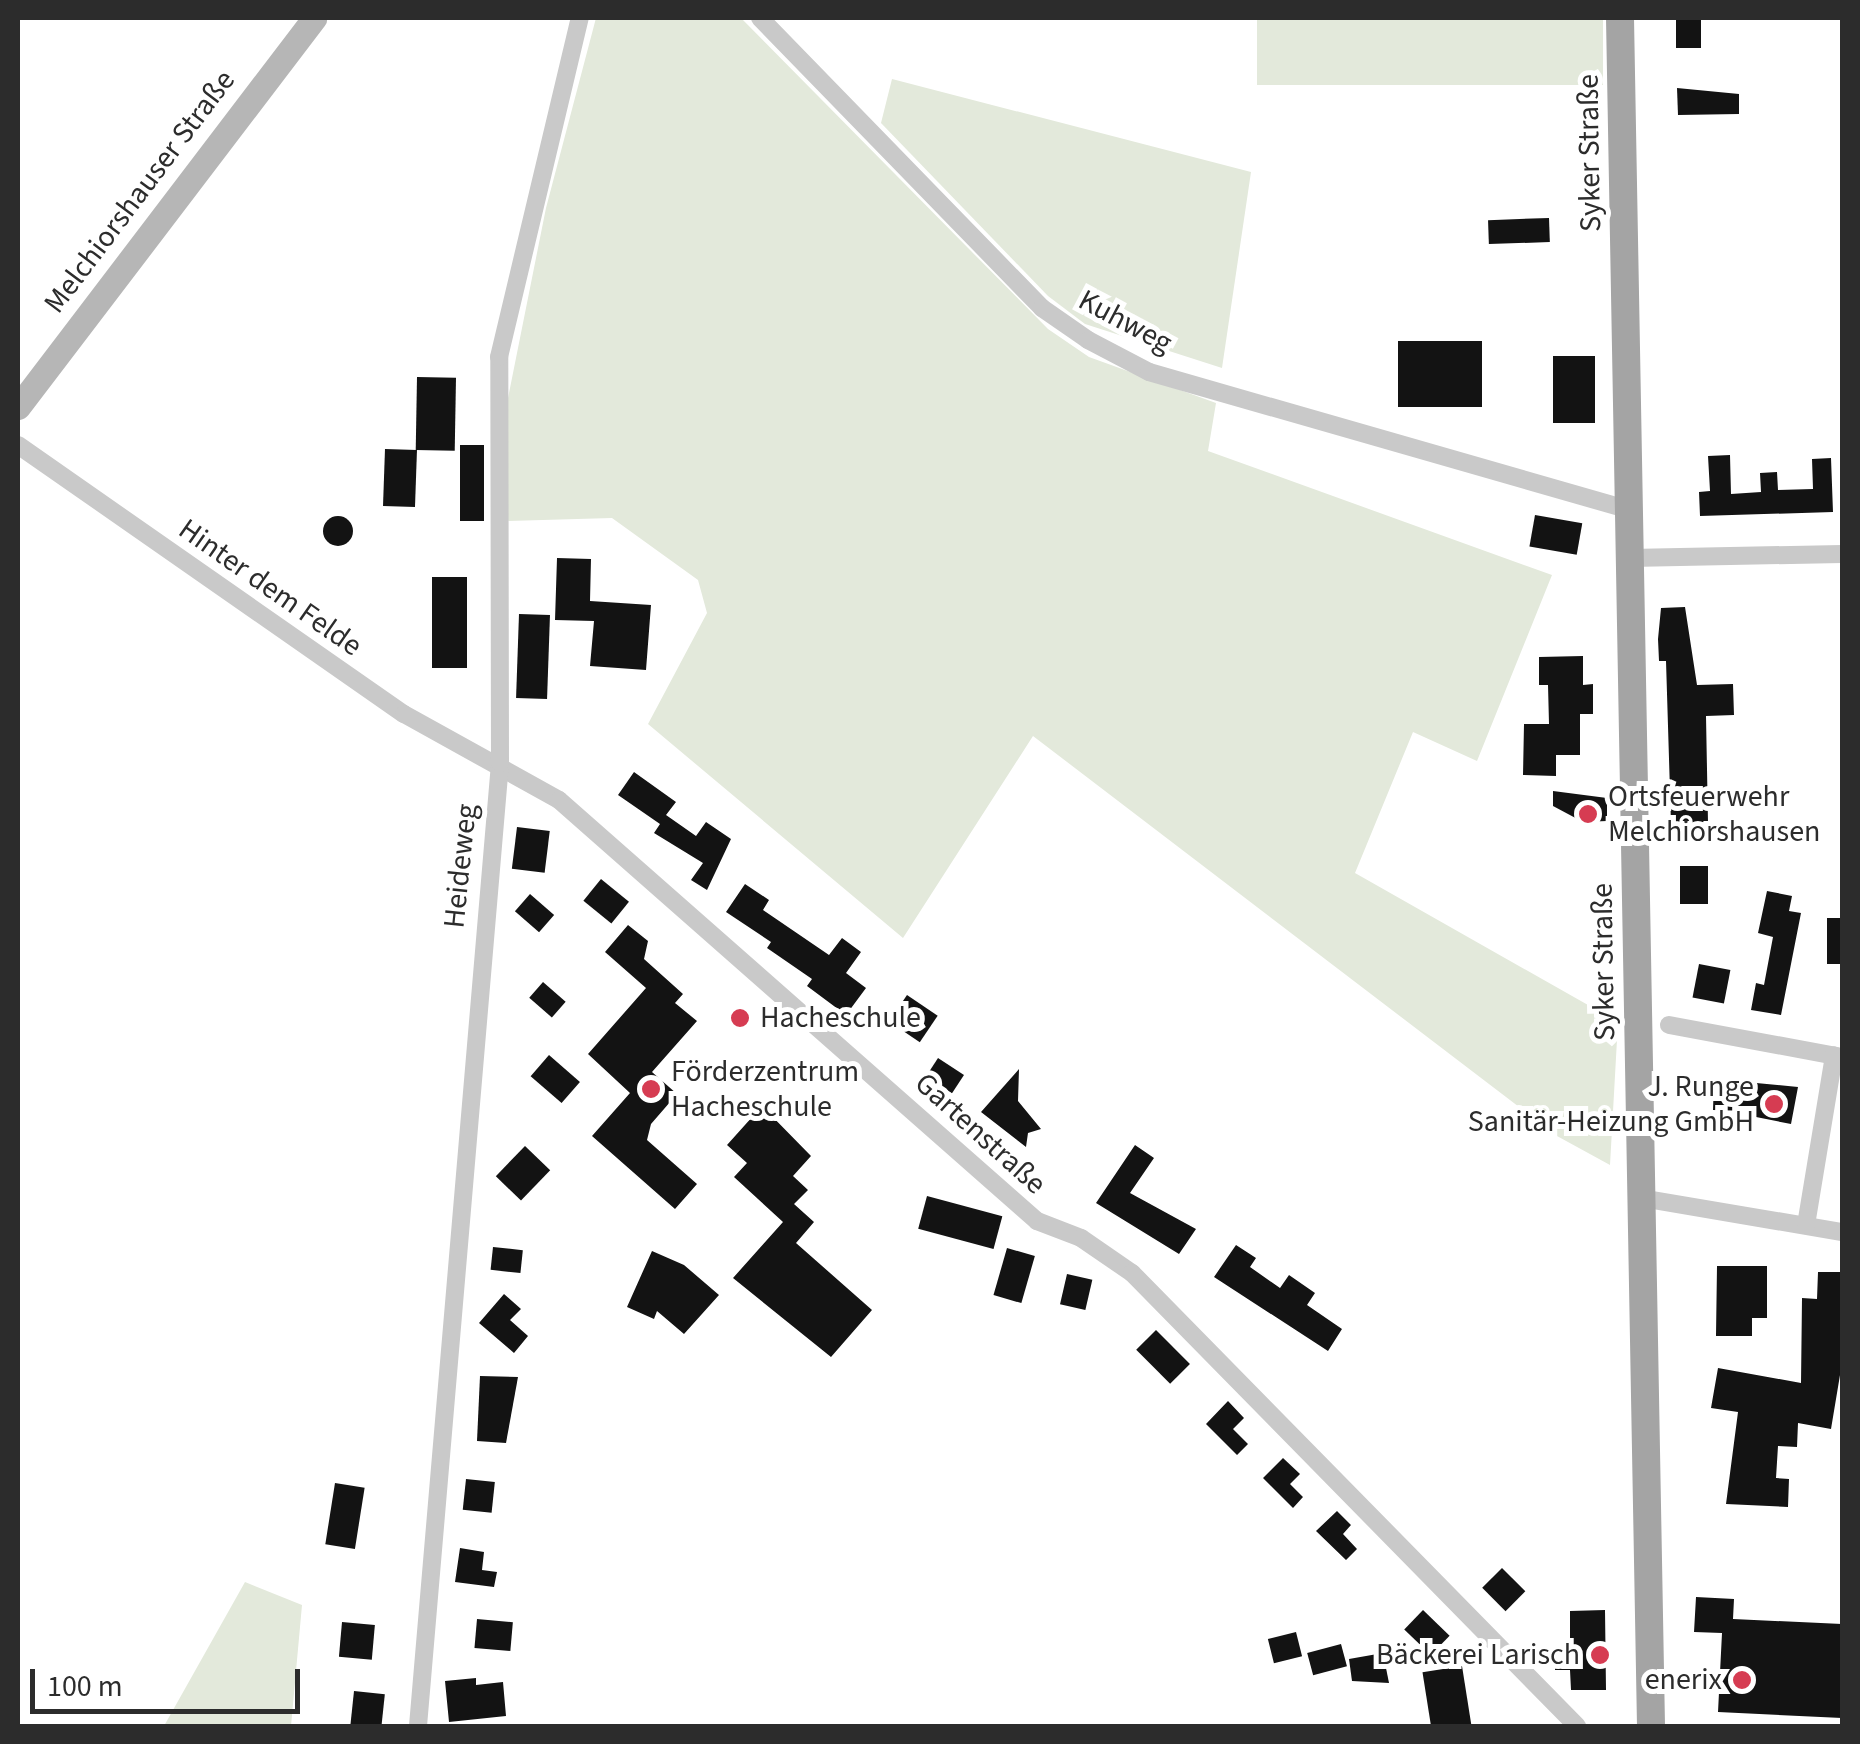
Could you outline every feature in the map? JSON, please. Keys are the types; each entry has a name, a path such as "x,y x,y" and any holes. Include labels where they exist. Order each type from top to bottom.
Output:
{"main road":[{"name":"Syker Straße","path":"1620,18 1650,1726"}],"street":[{"name":"Melchiorshauser Straße","path":"18,407 314,18"},
{"name":"Heideweg","path":"418,1726 500,763 500,356 580,18"},
{"name":"Kuhweg","path":"760,18 1042,308 1088,340 1150,372 1630,510"},
{"name":"Hinter dem Felde","path":"18,445 404,714 500,763"},
{"path":"1630,558 1842,554"},
{"name":"Gartenstraße","path":"500,763 597,832 1037,1221 1081,1238 1132,1273 1577,1726"},
{"path":"1669,1025 1838,1056 1806,1225"},
{"path":"1641,1198 1842,1232"}],"shaded area":[{"path":"596,18 741,18 1048,329 1089,357 1216,403 1208,451 1552,575 1477,761 1413,732 1355,873 1618,1022 1610,1165 1557,1136 1033,736 903,938 648,724 707,613 698,580 612,518 505,521 507,403 546,208"},
{"path":"1257,18 1603,18 1603,85 1257,85"},
{"path":"892,79 1251,172 1222,368 1085,324 1048,296 881,123"},
{"path":"245,1582 302,1605 291,1726 164,1726"}],"building":[{"path":"1676,18 1701,18 1701,48 1676,48"},
{"path":"1677,88 1739,94 1739,114 1678,115"},
{"path":"1549,218 1550,242 1489,244 1488,220"},
{"path":"1398,341 1482,341 1482,407 1398,407"},
{"path":"1553,356 1595,356 1595,423 1553,423"},
{"path":"417,377 456,378 455,451 416,450"},
{"path":"460,445 484,445 484,521 460,521"},
{"path":"385,449 417,450 415,507 383,506"},
{"path":"1730,455 1731,494 1761,492 1760,473 1777,472 1778,490 1813,489 1812,459 1831,458 1833,512 1700,516 1699,492 1710,491 1708,456"},
{"path":"1535,515 1582,523 1577,555 1529,547"},
{"path":"338,516 348,521 353,531 348,541 338,546 328,541 323,531 328,521"},
{"path":"557,558 591,559 590,601 651,605 646,670 590,666 594,621 555,620"},
{"path":"432,577 467,577 467,668 432,668"},
{"path":"1685,607 1697,685 1733,684 1734,715 1706,716 1708,822 1671,824 1666,661 1659,661 1658,639 1661,608"},
{"path":"519,614 550,615 547,699 516,698"},
{"path":"1583,656 1583,685 1593,684 1593,714 1580,714 1580,755 1556,755 1556,776 1523,775 1524,724 1549,724 1548,685 1539,685 1539,657"},
{"path":"634,772 676,802 666,815 696,836 706,822 731,839 707,890 691,880 703,863 654,833 660,824 618,795"},
{"name":"Ortsfeuerwehr Melchiorshausen","path":"1553,791 1607,798 1607,821 1583,822 1553,806"},
{"path":"517,827 550,831 545,873 512,869"},
{"path":"1680,866 1708,866 1708,904 1680,904"},
{"path":"601,879 629,902 611,923 583,901"},
{"path":"745,884 769,900 763,910 829,955 842,938 861,952 846,973 866,988 846,1015 807,986 812,979 767,948 771,942 726,912"},
{"path":"1767,891 1792,896 1789,911 1801,913 1781,1015 1751,1010 1756,983 1764,985 1773,937 1758,933"},
{"path":"530,894 554,915 539,932 515,911"},
{"path":"1827,918 1842,918 1842,964 1827,964"},
{"path":"628,925 648,941 644,959 683,994 675,1003 697,1021 652,1072 677,1094 651,1124 647,1140 697,1184 675,1209 592,1136 630,1093 588,1054 646,988 605,952"},
{"path":"1699,964 1730,970 1724,1003 1693,997"},
{"path":"543,982 566,1002 552,1018 529,998"},
{"path":"907,995 938,1016 920,1042 889,1022"},
{"path":"549,1055 580,1082 562,1103 531,1076"},
{"path":"938,1058 964,1075 952,1093 926,1076"},
{"path":"1019,1069 1018,1101 1041,1129 1028,1133 1026,1147 981,1112"},
{"name":"J. Runge Sanitär-Heizung GmbH","path":"1714,1079 1798,1087 1791,1124 1751,1116 1752,1111 1713,1110"},
{"path":"762,1106 811,1156 793,1176 808,1190 794,1204 814,1222 796,1243 872,1310 831,1357 733,1278 783,1222 734,1177 747,1163 727,1145"},
{"path":"1135,1145 1154,1158 1130,1193 1196,1229 1179,1254 1096,1203"},
{"path":"525,1146 550,1170 521,1201 496,1176"},
{"path":"927,1196 1002,1216 994,1249 918,1229"},
{"path":"1236,1245 1256,1258 1250,1267 1280,1288 1289,1275 1315,1293 1307,1305 1342,1329 1328,1351 1214,1277"},
{"path":"493,1247 523,1250 520,1273 491,1270"},
{"path":"1007,1248 1035,1256 1021,1303 993,1295"},
{"path":"652,1251 684,1265 719,1295 684,1334 657,1311 654,1319 627,1307"},
{"path":"1717,1266 1767,1266 1767,1318 1752,1318 1752,1336 1716,1336"},
{"path":"1818,1272 1842,1272 1842,1363 1831,1429 1798,1423 1797,1447 1778,1446 1776,1478 1789,1479 1788,1507 1726,1504 1738,1412 1711,1408 1718,1368 1801,1383 1802,1298 1817,1299"},
{"path":"1067,1274 1092,1280 1085,1310 1060,1304"},
{"path":"504,1294 521,1309 510,1320 528,1336 514,1353 479,1323"},
{"path":"1156,1330 1190,1364 1170,1384 1136,1350"},
{"path":"480,1376 518,1377 506,1443 477,1441"},
{"path":"1228,1401 1244,1418 1233,1429 1248,1444 1237,1455 1206,1424"},
{"path":"1283,1458 1300,1474 1290,1484 1303,1497 1293,1508 1263,1478"},
{"path":"466,1479 495,1482 492,1513 463,1510"},
{"path":"335,1483 365,1488 355,1549 325,1544"},
{"path":"1337,1511 1351,1525 1343,1534 1357,1549 1346,1560 1316,1531"},
{"path":"460,1548 484,1552 482,1570 497,1572 494,1587 455,1582"},
{"path":"1502,1568 1525,1591 1506,1611 1482,1588"},
{"path":"1696,1597 1734,1599 1733,1619 1842,1624 1842,1718 1718,1712 1722,1633 1694,1632"},
{"path":"1423,1610 1450,1636 1431,1655 1404,1629"},
{"path":"1605,1610 1606,1690 1571,1690 1570,1670 1555,1670 1555,1646 1570,1646 1570,1611"},
{"path":"477,1619 513,1622 510,1651 474,1648"},
{"path":"342,1622 375,1625 372,1660 339,1657"},
{"path":"1296,1632 1302,1656 1274,1663 1268,1639"},
{"path":"1341,1644 1347,1666 1313,1675 1307,1653"},
{"path":"1383,1653 1389,1683 1352,1681 1349,1659"},
{"path":"1462,1666 1472,1726 1431,1726 1422,1672"},
{"path":"476,1678 476,1685 503,1682 506,1716 449,1722 445,1681"},
{"path":"354,1691 385,1694 381,1726 350,1726"}],"place":[{"name":"Ortsfeuerwehr Melchiorshausen","path":"1588,814"},
{"name":"Hacheschule","path":"740,1018"},
{"name":"Förderzentrum Hacheschule","path":"651,1089"},
{"name":"J. Runge Sanitär-Heizung GmbH","path":"1774,1104"},
{"name":"Bäckerei Larisch","path":"1600,1655"},
{"name":"enerix","path":"1742,1680"}]}
